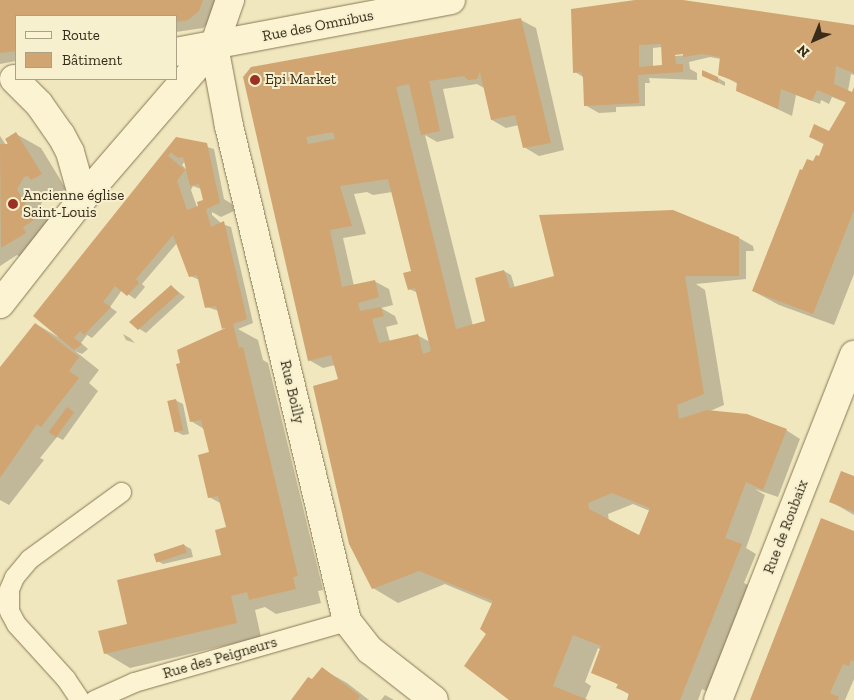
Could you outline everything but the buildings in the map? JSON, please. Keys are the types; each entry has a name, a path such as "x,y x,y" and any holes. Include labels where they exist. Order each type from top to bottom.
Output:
{"street":[{"path":"0,304 83,198 214,46 230,0"},
{"name":"Rue des Omnibus","path":"178,52 451,0"},
{"name":"Rue Boilly","path":"214,46 229,126 347,621 370,650 434,700"},
{"path":"10,80 39,104 61,135 70,152 83,198"},
{"name":"Rue de Roubaix","path":"718,700 854,354"}],"lane":[{"path":"80,700 66,679 16,624 9,611 9,589 14,577 29,559 121,492"},
{"name":"Rue des Peigneurs","path":"94,700 134,682 347,621"}],"place":[{"name":"Epi Market","path":"255,80"},
{"name":"Ancienne église Saint-Louis","path":"13,204"}]}
